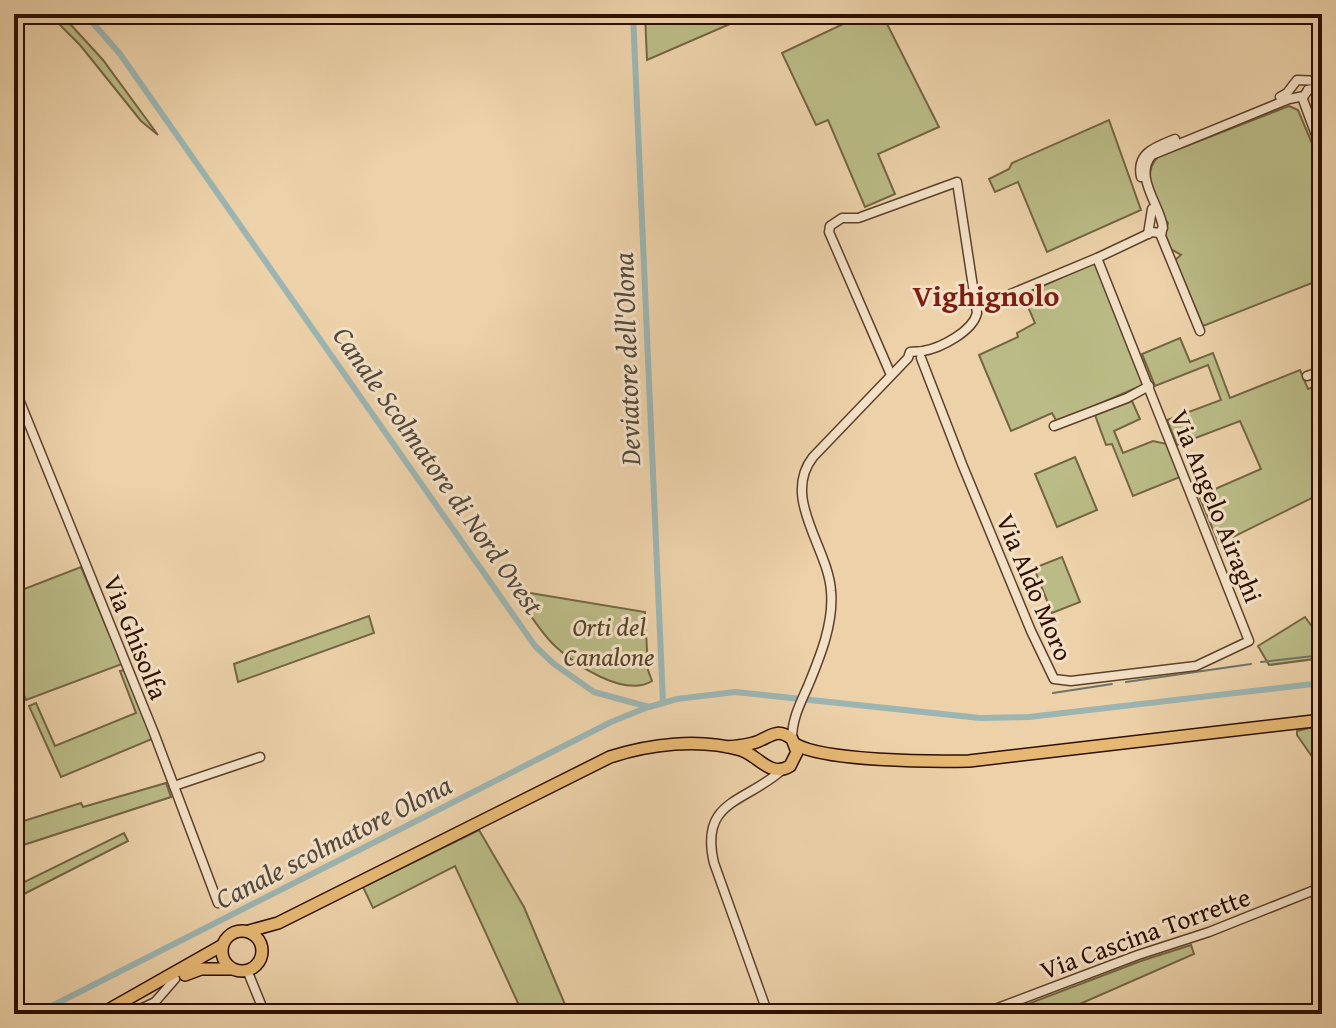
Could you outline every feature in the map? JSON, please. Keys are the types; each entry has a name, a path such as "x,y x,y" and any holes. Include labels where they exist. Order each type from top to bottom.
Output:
{"main road":[{"path":"141,994 221,946 231,935 278,923 610,757 637,749 663,745 727,747 782,733 807,750 825,753 969,761 1322,720"},
{"path":"763,740 759,748 764,764"},
{"path":"794,741 797,752 794,762"},
{"path":"727,747 782,770 794,762 825,753"},
{"path":"101,1014 201,969 247,970 258,961 266,937 278,923"},
{"path":"249,931 260,939 263,946"},
{"path":"221,946 222,959 231,969"}],"street":[{"path":"977,308 1155,233 1163,226 1156,219 1145,174 1150,153 1322,84"},
{"path":"1300,91 1322,151"},
{"path":"774,733 790,722 809,684 826,633 832,601 829,576 802,501 801,477 813,457 891,375 965,332 977,318 957,182 840,223 832,231 832,238 891,375"},
{"path":"1155,233 1200,331"},
{"name":"Via Angelo Airaghi","path":"1097,258 1249,641"},
{"name":"Via Aldo Moro","path":"916,359 1048,672 1059,681 1071,681 1196,666 1249,641"},
{"path":"1307,376 1322,371"},
{"name":"Via Angelo Airaghi","path":"1054,426 1127,398 1149,386"},
{"name":"Via Ghisolfa","path":"14,387 218,903"},
{"path":"794,741 796,713"},
{"path":"174,786 260,757"},
{"path":"758,789 765,780 764,764"},
{"path":"768,1014 714,863 711,844 712,828 720,810 758,789 782,770"},
{"name":"Via Cascina Torrette","path":"982,1014 1004,1010 1138,955 1220,928 1322,887"},
{"path":"247,970 265,1014"},
{"path":"130,1014 155,1002 175,979"}],"green space":[{"path":"49,14 61,14 103,60 158,135 141,121 80,45"},
{"path":"645,14 753,14 647,60"},
{"path":"864,14 882,14 939,127 878,154 895,194 865,207 828,120 816,125 782,53"},
{"path":"1289,106 1298,110 1322,167 1322,279 1203,326 1175,260 1181,255 1171,249 1165,233 1168,223 1151,191 1150,172 1153,164 1158,157"},
{"path":"1109,120 1141,210 1047,252 1018,182 995,192 989,179 1009,169 1012,163"},
{"path":"1093,263 1097,266 1143,385 1057,422 1052,413 1011,431 979,355 1018,337 1017,333 1035,323 1023,295"},
{"path":"1180,338 1190,362 1213,353 1230,398 1300,370 1308,389 1322,384 1322,493 1219,544 1199,496 1261,469 1240,421 1177,445 1167,420 1221,400 1208,365 1155,386 1142,354"},
{"path":"1132,401 1140,419 1114,431 1123,453 1153,441 1167,444 1180,477 1133,496 1112,444 1106,445 1095,415"},
{"path":"1075,457 1097,510 1057,527 1035,474"},
{"path":"1062,557 1080,602 1052,613 1034,568"},
{"path":"81,567 122,664 26,700 14,672 14,593"},
{"name":"Orti del Canalone","path":"512,590 645,612 648,670 652,681 628,685 587,670 549,640"},
{"path":"369,616 374,633 238,682 234,664"},
{"path":"1305,617 1322,640 1322,658 1269,665 1258,646"},
{"path":"125,670 152,739 61,777 29,706 36,703 55,746 136,713 120,671"},
{"path":"1322,725 1322,771 1297,731"},
{"path":"166,783 171,797 14,848 14,824 81,803 83,807"},
{"path":"479,830 524,907 569,1014 523,1014 455,866 373,908 363,887"},
{"path":"124,833 128,841 14,899 14,887"},
{"path":"1191,945 1194,954 1057,1014 1011,1014 1012,1010"}],"waterway":[{"name":"Canale Scolmatore di Nord Ovest","path":"85,14 120,54 535,646 554,664 594,692 649,707 677,699 735,692 980,718 1029,717 1322,683"},
{"name":"Deviatore dell'Olona","path":"633,14 663,703"},
{"path":"1261,662 1322,655"},
{"path":"1126,682 1251,664"},
{"path":"1053,693 1112,684"},
{"name":"Canale scolmatore Olona","path":"36,1014 611,722 648,707"}],"district":[{"name":"Vighignolo","path":"986,295"}]}
